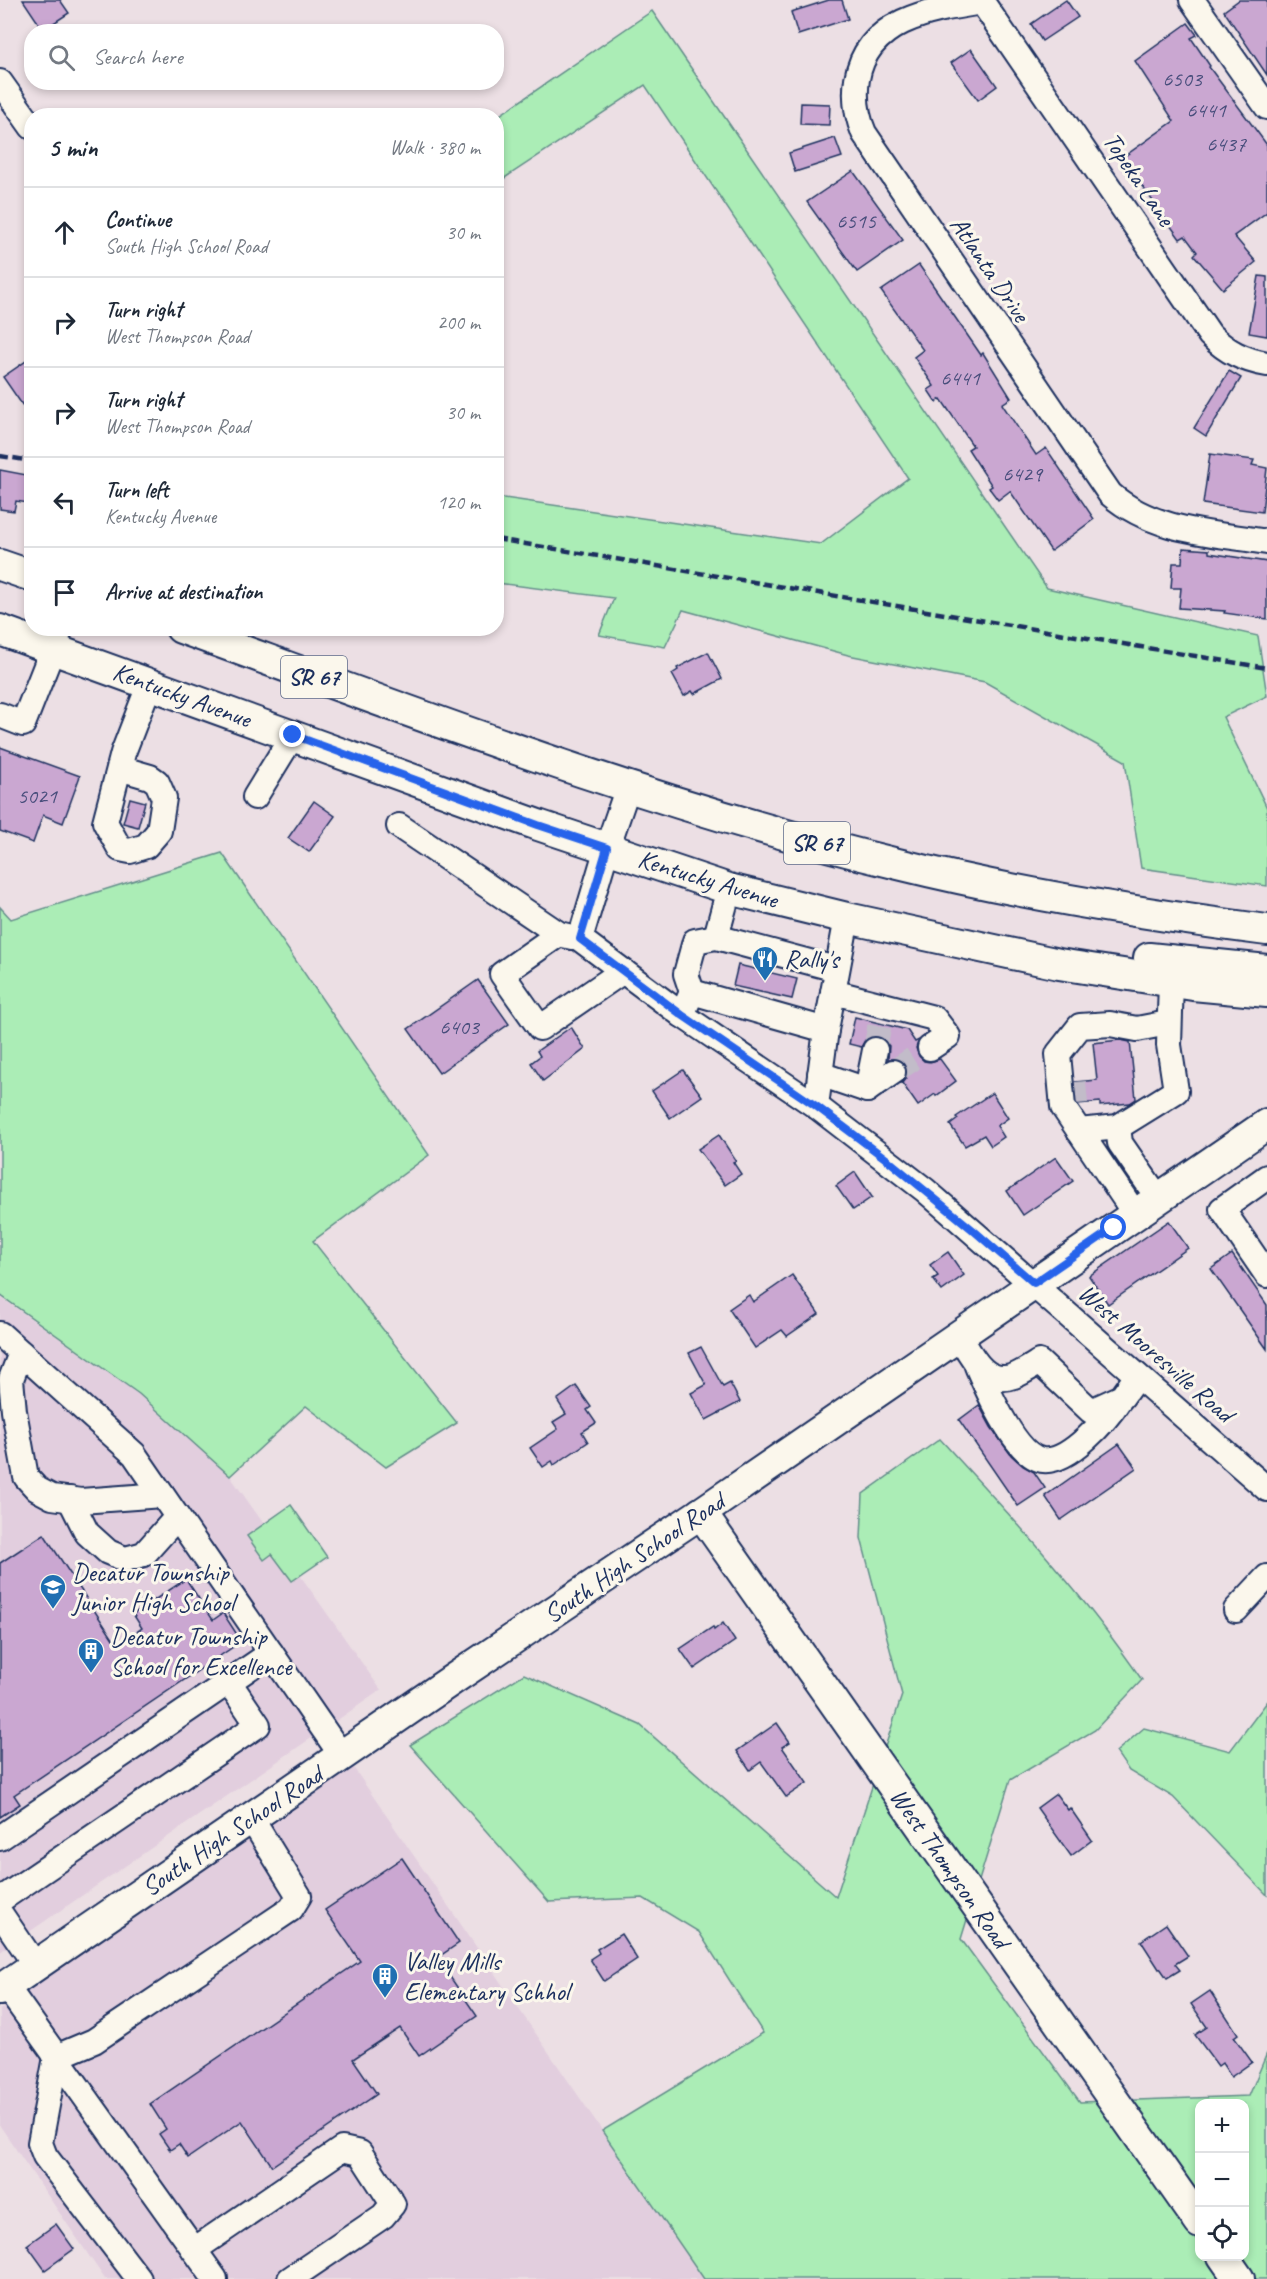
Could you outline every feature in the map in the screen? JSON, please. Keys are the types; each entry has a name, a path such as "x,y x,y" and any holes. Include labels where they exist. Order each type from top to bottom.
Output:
{"main road":[{"path":"0,565 24,573"},
{"name":"Kentucky Avenue","path":"0,630 24,634"},
{"name":"Kentucky Avenue","path":"39,636 58,639 150,683 538,825 729,889 847,918 1040,960 1171,981 1267,992"},
{"name":"SR 67","path":"203,636 473,735 628,787 753,825 899,865 1096,905 1267,930"},
{"path":"1040,960 1073,949 1267,970"},
{"name":"South High School Road","path":"3,1988 1147,1206 1265,1130"},
{"name":"West Thompson Road","path":"701,1513 1195,2216"},
{"path":"1227,2261 1239,2279"}],"street":[{"path":"1192,0 1267,107"},
{"name":"Atlanta Drive","path":"982,1 912,17 886,31 873,43 860,66 854,90 856,108 864,133 1110,494 1130,509 1170,526 1267,542"},
{"name":"Topeka Lane","path":"982,1 1210,335 1240,358 1267,364"},
{"path":"0,82 24,116"},
{"path":"0,715 23,724 58,639"},
{"path":"119,768 150,683"},
{"path":"255,797 293,735"},
{"path":"623,971 540,1028 502,974 569,936 607,848 628,787"},
{"path":"399,826 623,971 682,1015 816,1106 925,1190 1034,1283"},
{"path":"716,937 729,889"},
{"path":"816,1106 826,1030 847,918"},
{"path":"682,1015 692,992 686,974 695,941 716,937 835,981 882,1014 934,1018 948,1036 930,1048"},
{"path":"1079,1131 1118,1127 1176,1091 1168,1023 1171,981"},
{"path":"692,992 826,1030"},
{"path":"1147,1206 1079,1131 1063,1107 1058,1054 1080,1026 1110,1024 1137,1029 1168,1023"},
{"path":"1070,1038 1079,1131"},
{"path":"867,1090 874,1050"},
{"path":"867,1090 893,1072"},
{"path":"820,1074 867,1090"},
{"path":"1118,1127 1120,1143 1147,1206"},
{"path":"1267,1177 1222,1209 1267,1275"},
{"name":"West Mooresville Road","path":"1034,1283 1267,1489"},
{"path":"0,1334 134,1454 342,1756"},
{"path":"959,1335 977,1366 992,1401 1016,1439 1031,1455 1040,1460 1059,1458 1094,1433 1137,1376"},
{"path":"21,1353 11,1379 26,1477 37,1489 52,1497 81,1501 162,1495"},
{"path":"977,1366 1000,1379 1014,1376 1039,1362 1091,1411 1122,1397"},
{"path":"70,1499 87,1533 108,1552 124,1559 144,1554 177,1517"},
{"path":"1236,1610 1267,1576"},
{"path":"0,1838 271,1653"},
{"path":"0,1900 258,1725 229,1682"},
{"path":"56,2057 94,2042 291,1910 299,1896 251,1818"},
{"path":"0,1913 36,1966"},
{"path":"3,1988 56,2057 214,2279"},
{"path":"56,2057 40,2143 45,2156 139,2279"},
{"path":"194,2250 342,2149 360,2153 393,2204 383,2216 290,2279"}],"shaded area":[{"path":"0,1297 139,1394 230,1476 381,1690 0,1952"},
{"path":"353,1767 704,2279 105,2279 0,2126 0,2010"}],"green space":[{"path":"652,11 1047,588 1258,636 1267,696 1223,717 1267,808 1267,886 1141,868 1125,761 985,682 848,655 683,610 665,647 599,635 614,598 504,584 504,498 821,544 908,478 645,85 504,178 504,112"},
{"path":"222,853 429,1155 313,1241 457,1423 386,1467 306,1406 230,1476 139,1394 0,1295 0,907 11,919"},
{"path":"940,1439 1020,1526 1071,1586 1096,1616 1142,1680 1095,1730 1010,1780 961,1939 1080,2102 1249,2096 1267,2053 1267,2279 704,2279 602,2131 763,2033 699,1932 643,1898 549,1902 410,1745 524,1674 640,1725 836,1897 902,1695 861,1538 863,1494"},
{"path":"291,1505 327,1557 292,1581 272,1554 264,1560 247,1536"},
{"path":"1267,1702 1267,1895 1173,1797 1129,1771 1116,1752 1144,1728 1230,1751"}],"building":[{"path":"23,0 60,0 69,13 52,24 39,24"},
{"path":"829,0 842,0 848,19 798,35 791,12"},
{"path":"1066,0 1078,17 1042,41 1031,24"},
{"path":"1239,0 1267,0 1267,75 1224,11"},
{"path":"1188,23 1197,35 1191,38 1209,67 1267,145 1267,212 1234,236 1256,262 1223,289 1194,255 1197,252 1185,236 1180,239 1122,158 1174,121 1135,61"},
{"path":"971,49 997,86 978,100 951,63"},
{"path":"801,103 830,104 829,125 800,124"},
{"path":"835,138 842,157 795,172 789,153"},
{"path":"853,171 903,240 857,272 807,202"},
{"path":"919,265 981,355 983,353 1011,398 1002,404 1036,455 1046,448 1094,519 1051,551 1010,491 998,500 989,488 992,486 968,449 973,446 941,399 936,402 928,390 934,386 914,357 923,350 881,291"},
{"path":"1259,276 1267,277 1267,336 1249,333"},
{"path":"24,363 24,405 23,406 3,377"},
{"path":"1229,371 1241,378 1206,436 1194,428"},
{"path":"1210,454 1254,460 1252,465 1267,468 1262,512 1203,504"},
{"path":"0,470 24,474 24,502 16,501 14,511 0,509"},
{"path":"1183,548 1209,550 1209,553 1267,562 1267,619 1224,613 1225,611 1179,608 1181,588 1171,588 1173,563 1182,563"},
{"path":"708,652 722,679 694,694 692,691 684,696 672,674 678,670 677,668"},
{"path":"0,747 80,776 63,823 43,815 33,843 0,831"},
{"path":"130,798 145,802 138,827 123,823"},
{"path":"314,801 335,816 309,852 288,838"},
{"name":"Rally's","path":"738,965 797,979 792,999 733,986"},
{"path":"478,980 509,1024 439,1073 408,1029"},
{"path":"855,1017 907,1030 915,1042 919,1040 916,1048 919,1056 924,1061 930,1062 940,1059 956,1081 918,1106 902,1083 906,1078 905,1064 899,1059 888,1059 889,1046 885,1040 878,1036 871,1036 861,1047 849,1044"},
{"path":"571,1027 585,1049 543,1081 531,1063 540,1056 537,1051"},
{"path":"1120,1040 1130,1042 1136,1099 1130,1103 1100,1106 1100,1102 1078,1104 1075,1082 1097,1080 1093,1043"},
{"path":"683,1070 702,1096 670,1118 652,1091"},
{"path":"992,1093 1008,1118 997,1126 1004,1137 991,1146 984,1135 965,1146 950,1125 958,1119 956,1117"},
{"path":"719,1135 736,1161 733,1162 741,1174 725,1185 698,1149"},
{"path":"1056,1157 1073,1181 1023,1215 1007,1191"},
{"path":"855,1172 872,1197 853,1210 836,1186"},
{"path":"1169,1221 1188,1248 1108,1304 1089,1276"},
{"path":"948,1252 964,1275 942,1291 933,1279 938,1276 930,1265"},
{"path":"1232,1254 1267,1305 1267,1349 1211,1269"},
{"path":"792,1275 819,1314 787,1336 782,1330 755,1348 729,1309 749,1295 753,1302"},
{"path":"701,1347 723,1387 730,1383 740,1402 706,1420 691,1393 706,1385 689,1353"},
{"path":"576,1386 591,1407 587,1410 596,1423 582,1432 588,1442 554,1465 552,1461 543,1467 530,1448 558,1429 553,1422 566,1414 557,1400"},
{"path":"979,1405 1011,1455 1034,1472 1045,1488 1018,1506 959,1420"},
{"path":"1119,1444 1136,1468 1061,1520 1045,1496"},
{"name":"Decatur Township School for Excellence","path":"44,1534 117,1645 142,1628 133,1614 186,1579 213,1620 223,1613 238,1636 230,1641 233,1647 14,1795 20,1804 0,1817 0,1563"},
{"path":"723,1623 735,1641 694,1669 680,1649"},
{"path":"777,1723 790,1742 782,1747 807,1783 786,1797 761,1762 750,1770 737,1751"},
{"path":"1056,1794 1068,1810 1070,1808 1092,1840 1071,1856 1037,1808"},
{"name":"Valley Mills Elementary Schhol","path":"402,1858 459,1943 437,1958 477,2016 419,2056 400,2028 353,2059 377,2094 272,2166 242,2121 188,2158 179,2144 170,2150 159,2134 166,2129 150,2104 360,1961 325,1910"},
{"path":"1166,1924 1188,1956 1175,1964 1180,1970 1167,1978 1141,1941"},
{"path":"621,1934 637,1959 604,1981 590,1959 599,1953 597,1949"},
{"path":"1210,1991 1238,2034 1234,2037 1252,2062 1231,2077 1222,2063 1218,2066 1195,2035 1207,2027 1191,2004"},
{"path":"56,2224 74,2249 45,2270 27,2245"}],"tunnel":[{"path":"875,1050 880,1023"},
{"path":"893,1072 930,1048"},
{"path":"1074,1082 1076,1104"}],"railway":[{"path":"0,456 24,460"},
{"path":"504,540 1267,668"}],"place":[{"name":"Rally's","path":"765,982"},
{"name":"Decatur Township Junior High School","path":"53,1610"},
{"name":"Decatur Township School for Excellence","path":"91,1674"},
{"name":"Valley Mills Elementary Schhol","path":"385,1999"}],"route":[{"path":"293,735 607,848 580,939 682,1015 816,1106 889,1161 1034,1283 1114,1228"}]}
